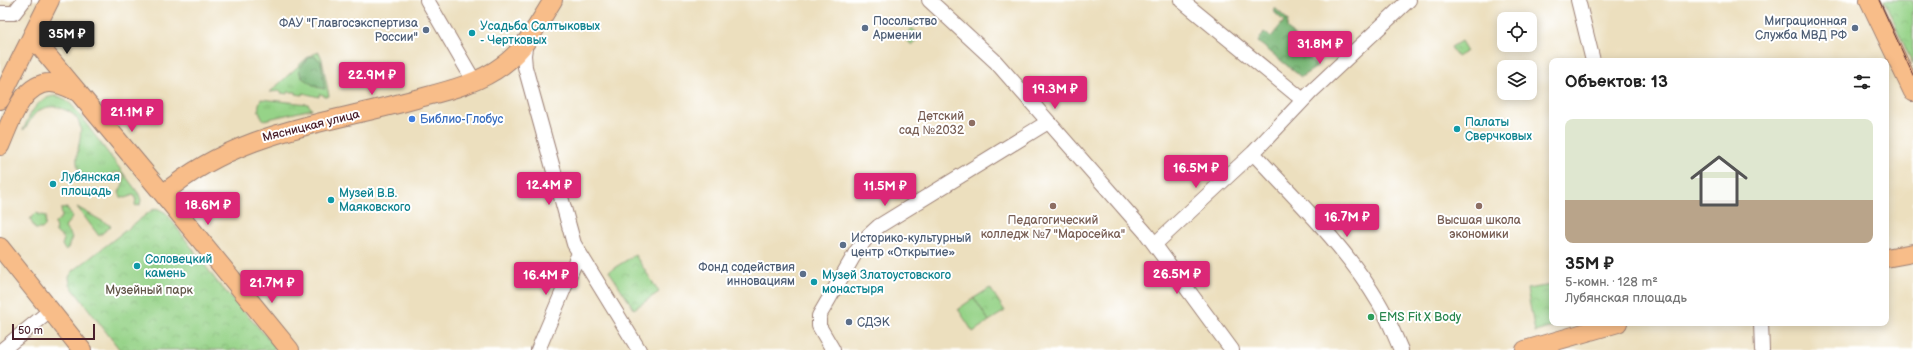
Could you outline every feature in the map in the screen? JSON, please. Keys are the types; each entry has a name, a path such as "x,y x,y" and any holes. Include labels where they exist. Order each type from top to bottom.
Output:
{"main road":[{"path":"0,100 50,0"},
{"name":"Мясницкая улица","path":"163,194 180,179 206,163 264,137 381,109 456,88 474,81 502,66 512,58 526,41 553,0"},
{"path":"1869,0 1913,92"},
{"path":"36,29 78,92 290,350"},
{"path":"0,146 20,104 26,94 34,88 51,83 61,85 78,92"},
{"path":"1,246 82,350"},
{"path":"1889,257 1913,253"},
{"path":"1525,350 1607,326"}],"street":[{"path":"4,13 18,10 24,0"},
{"path":"427,0 474,81"},
{"path":"929,0 995,61 1155,244 1232,350"},
{"path":"1181,0 1303,100"},
{"path":"1155,244 1253,153 1303,100 1409,0"},
{"path":"1578,0 1592,58"},
{"path":"526,41 524,55 529,82 572,238 579,253 639,350"},
{"path":"833,350 818,326 819,316 856,252 868,236 880,226 1048,122"},
{"path":"1253,153 1311,216 1359,274 1379,304 1401,350"},
{"path":"538,350 579,253"},
{"path":"2,350 51,310"},
{"path":"1761,326 1762,350"}],"green space":[{"path":"1884,0 1913,0 1913,65"},
{"path":"1275,8 1288,20 1287,28 1304,47 1304,51 1317,67 1301,77 1258,42 1264,32 1271,37 1284,21 1274,12"},
{"path":"912,28 921,37 912,45 903,37"},
{"path":"1461,41 1467,51 1457,57 1451,47"},
{"path":"319,52 322,59 329,96 324,97 324,95 319,94 319,97 303,93 302,95 296,94 296,92 288,92 288,94 281,93 281,91 270,92 309,56"},
{"path":"314,56 321,61 325,89 316,87 301,77 299,69 309,57"},
{"path":"48,97 61,97 72,105 139,194 141,200 140,205 135,205 136,198 133,195 126,198 121,197 119,192 124,179 122,174 113,173 107,177 96,179 86,177 81,173 77,166 77,157 81,130 79,122 73,115 60,108 45,108 34,115 23,130 34,108"},
{"path":"261,99 308,104 312,109 264,120 260,115 259,110"},
{"path":"77,207 111,226 99,236"},
{"path":"67,208 72,218 65,228 72,237 68,248 65,250 62,245 64,239 56,232 55,223 62,217 61,209"},
{"name":"Музейный парк","path":"157,208 166,213 218,283 276,347 272,350 120,350 70,285 69,277 73,271 152,210"},
{"path":"36,213 46,216 45,226 42,229 35,229 30,219"},
{"path":"635,255 659,292 634,309 609,271"},
{"path":"1549,285 1549,326 1556,326 1535,332 1527,289"},
{"path":"990,288 1005,311 989,321 974,298"},
{"path":"974,298 989,321 973,332 958,309"}],"tram line":[{"path":"1879,0 1913,75"}],"place":[{"name":"Посольство Армении","path":"865,28"},
{"name":"Миграционная Служба МВД РФ","path":"1855,28"},
{"name":"ФАУ \"Главгосэкспертиза России\"","path":"426,30"},
{"name":"Усадьба Салтыковых - Чертковых","path":"472,33"},
{"name":"Библио-Глобус","path":"412,119"},
{"name":"Детский сад №2032","path":"972,123"},
{"name":"Палаты Сверчковых","path":"1457,129"},
{"name":"Лубянская площадь","path":"53,184"},
{"name":"Музей В.В. Маяковского","path":"331,200"},
{"name":"Педагогический колледж №7 \"Маросейка\"","path":"1053,206"},
{"name":"Высшая школа экономики","path":"1479,206"},
{"name":"Историко-культурный центр «Открытие»","path":"843,245"},
{"name":"Соловецкий камень","path":"137,266"},
{"name":"Фонд содействия инновациям","path":"803,274"},
{"name":"Музей Златоустовского монастыря","path":"814,282"},
{"name":"EMS Fit X Body","path":"1371,317"},
{"name":"СДЭК","path":"849,322"}]}
